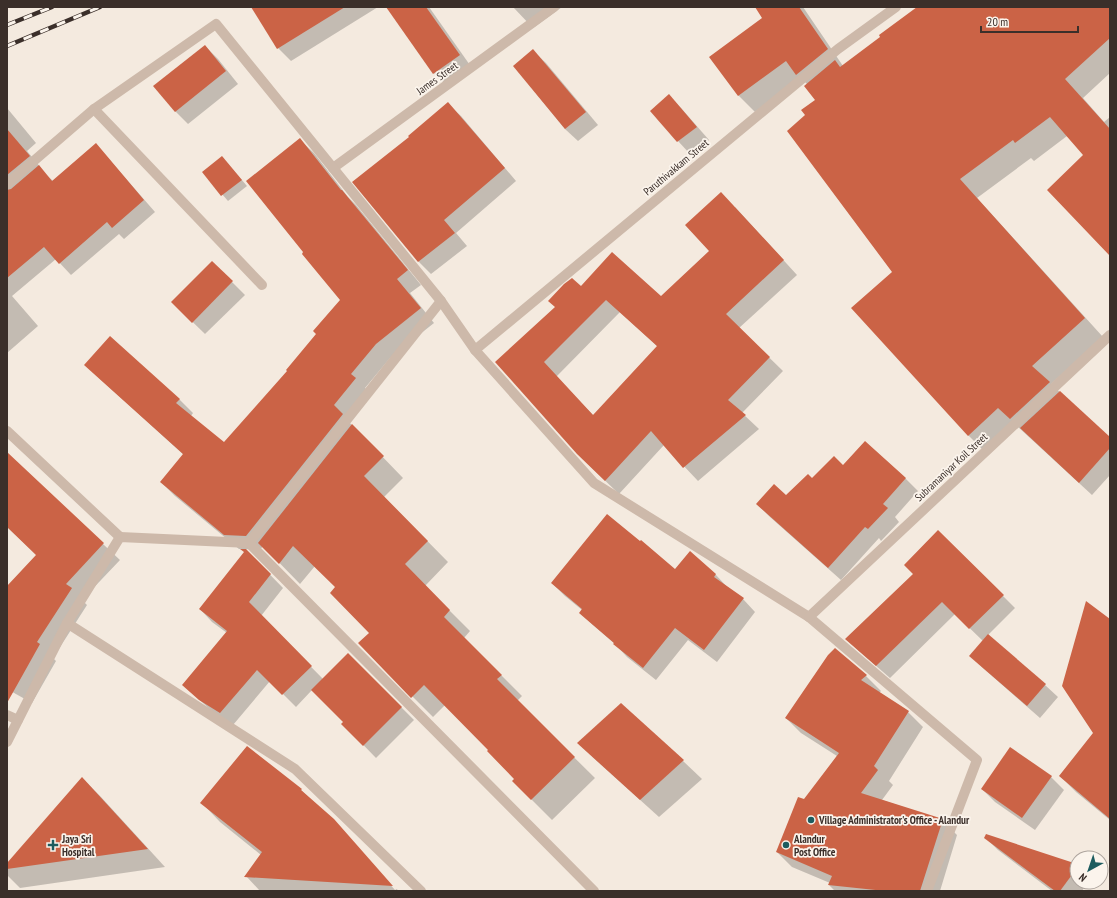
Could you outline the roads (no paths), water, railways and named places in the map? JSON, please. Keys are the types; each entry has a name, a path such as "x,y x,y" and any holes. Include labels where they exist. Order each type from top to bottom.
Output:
{"street":[{"name":"James Street","path":"333,168 554,7"},
{"name":"Paruthivakkam Street","path":"475,350 838,48 896,7"},
{"path":"7,184 94,109 216,24 441,300 475,350 594,483 809,617 976,760 927,891"},
{"path":"94,109 262,285"},
{"path":"249,543 441,300"},
{"name":"Subramaniyar Koil Street","path":"809,617 1110,335"},
{"path":"7,431 120,537 249,543 594,891"},
{"path":"7,742 67,622 120,537"},
{"path":"67,622 296,769 422,891"},
{"path":"7,715 18,720"}],"railway":[{"path":"7,25 52,7"},
{"path":"7,46 100,7"}],"place":[{"name":"Village Administrator's Office - Alandur","path":"811,820"},
{"name":"Jaya Sri Hospital","path":"53,845"},
{"name":"Alandur Post Office","path":"786,845"}]}
